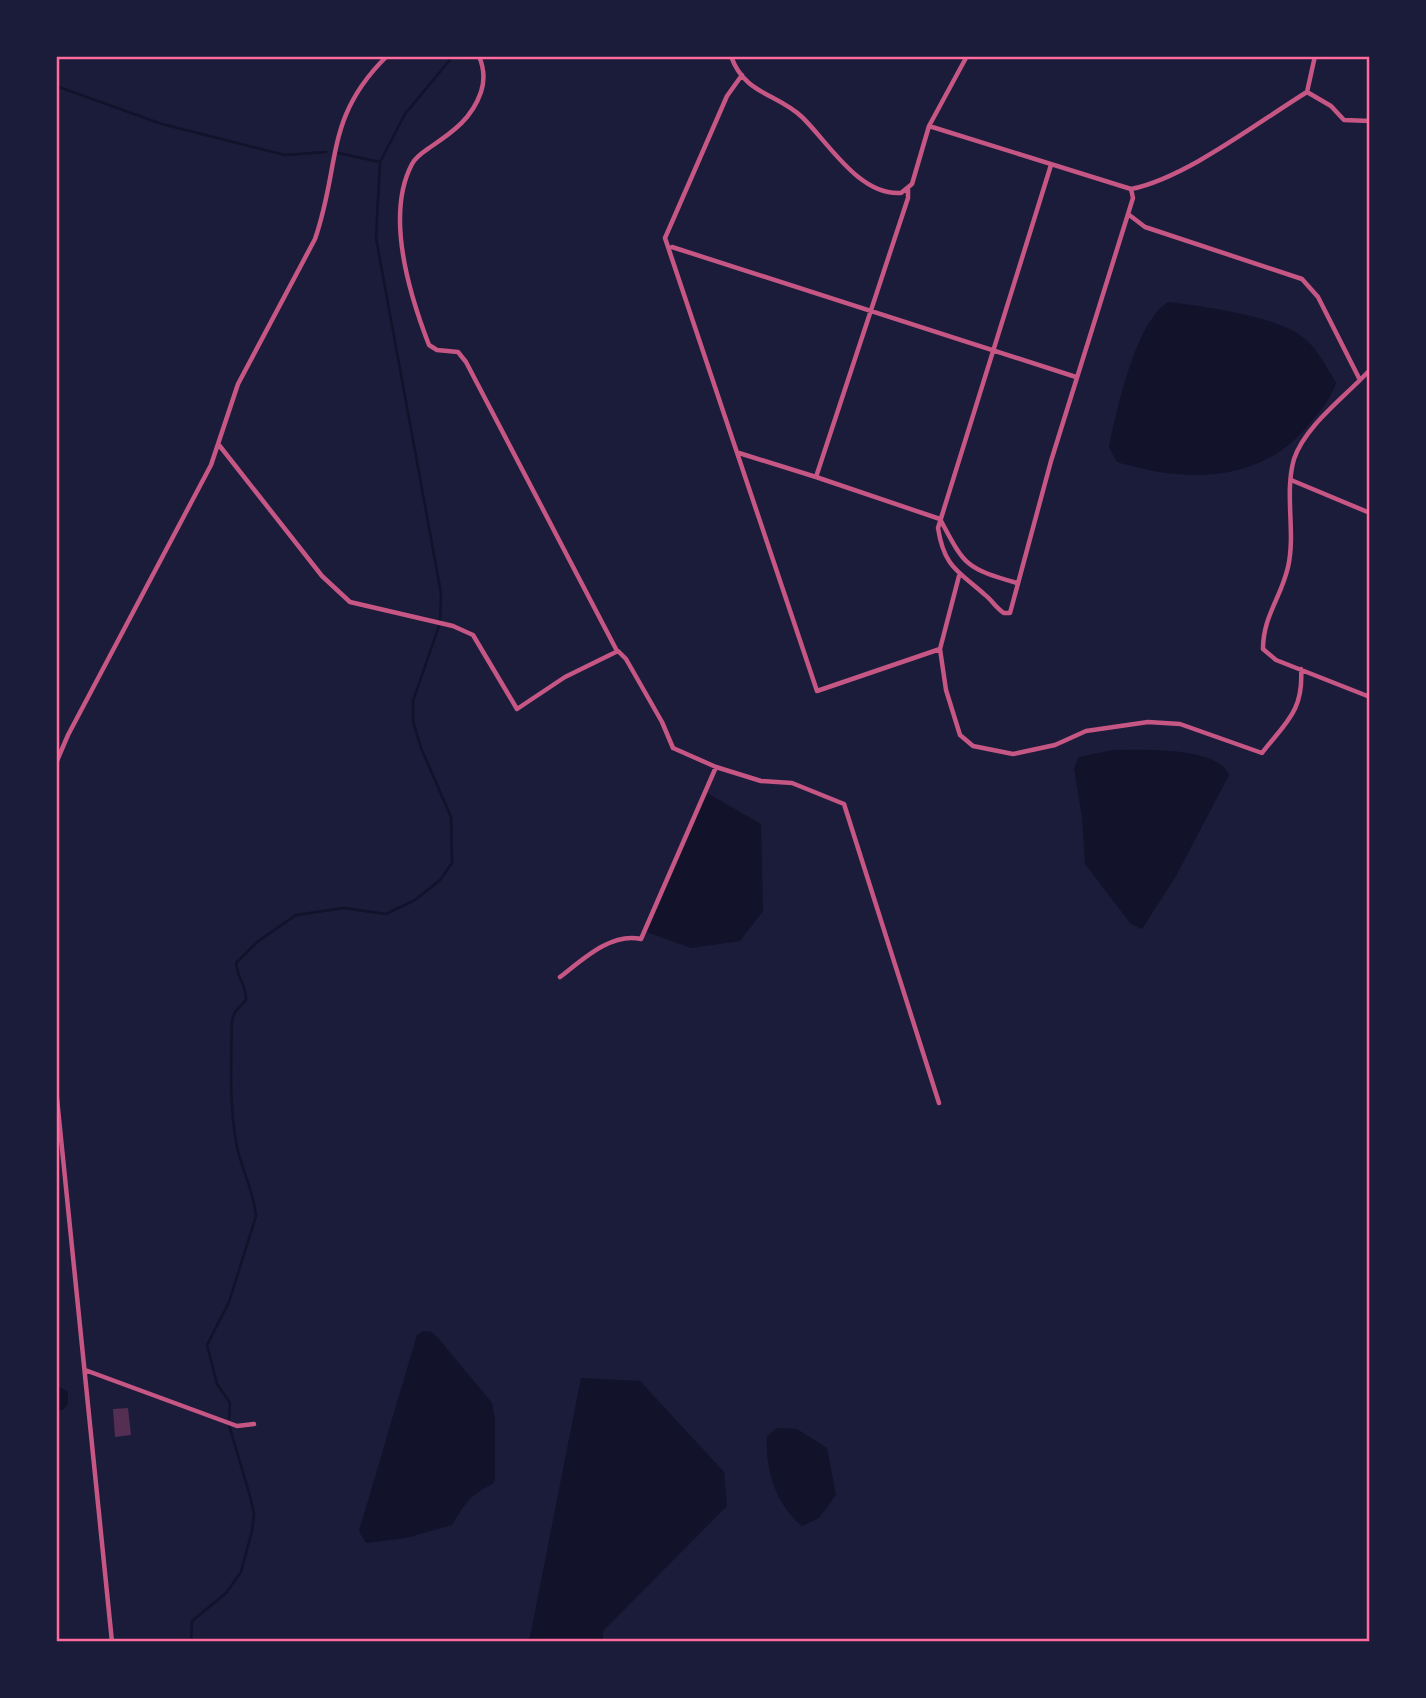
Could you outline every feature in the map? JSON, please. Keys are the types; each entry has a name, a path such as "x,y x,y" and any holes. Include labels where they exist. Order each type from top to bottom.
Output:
{"street":[{"path":"56,763 68,735 172,544 219,444 238,384 315,239 323,216 339,128 348,105 363,82 387,56"},
{"path":"479,56 483,85 476,107 451,133 416,158 406,180 401,206 406,280 429,345 437,350 458,352 466,362 618,651 626,659 662,722 673,748 761,781 792,783 844,804 939,1103"},
{"path":"731,56 756,91 786,105 801,116 836,158 866,181 894,194 908,190"},
{"path":"816,477 872,312 929,126 967,56"},
{"path":"929,126 1131,189 1145,186 1182,169 1307,92 1315,56"},
{"path":"742,75 727,96 665,238 671,247 817,691 940,649"},
{"path":"1307,92 1331,106 1344,120 1370,121"},
{"path":"1051,165 940,519 940,540 959,576 987,596 1004,613 1010,613 1076,377 1133,198 1131,189"},
{"path":"1128,214 1145,227 1302,279 1318,297 1360,380"},
{"path":"671,247 1076,377"},
{"path":"1370,370 1317,424 1298,451 1291,480 1294,532 1288,569 1263,629 1263,649 1276,660 1370,697"},
{"path":"219,444 322,576 350,602 453,626 473,635 517,709 565,677 618,651"},
{"path":"739,453 940,519 961,559 983,573 1017,583"},
{"path":"1291,480 1370,513"},
{"path":"959,576 940,649 946,690 960,735 973,746 1013,754 1055,745 1086,731 1148,722 1180,724 1262,753 1289,722 1299,702 1301,669"},
{"path":"559,977 587,954 629,936 640,939 716,766"},
{"path":"56,1089 111,1642"},
{"path":"85,1370 237,1426 254,1424"}],"shaded area":[{"path":"1168,302 1256,317 1300,335 1316,351 1336,383 1328,400 1291,443 1269,458 1246,468 1196,475 1143,469 1117,462 1109,447 1129,368 1146,328"},
{"path":"1113,750 1158,750 1194,754 1222,766 1229,775 1176,876 1142,929 1131,924 1085,864 1082,817 1074,768 1079,757"},
{"path":"707,793 761,824 763,911 740,941 691,948 647,932"},
{"path":"423,1331 432,1332 438,1338 492,1403 495,1420 495,1478 493,1484 468,1501 452,1525 406,1538 366,1543 359,1531 417,1335"},
{"path":"581,1378 640,1381 724,1472 727,1506 603,1631 603,1642 529,1642"},
{"path":"56,1386 68,1391 68,1404 63,1410 56,1410"},
{"path":"777,1428 797,1429 827,1448 836,1495 819,1518 802,1526 785,1508 770,1474 767,1436"}],"building":[{"path":"128,1408 131,1435 115,1437 113,1409"}],"waterway":[{"path":"229,1419 230,1403 217,1384 207,1345 229,1302 256,1216 237,1147 233,1116 232,1020 235,1012 246,1000 236,963 257,942 296,915 344,908 386,914 415,900 440,880 452,863 451,817 421,748 413,721 413,701 440,623 441,593 376,238 380,162 405,114 453,56"},
{"path":"56,86 162,124 285,155 326,152"},
{"path":"338,153 380,162"},
{"path":"191,1642 192,1621 226,1593 241,1572 252,1531 254,1513 229,1425"}]}
